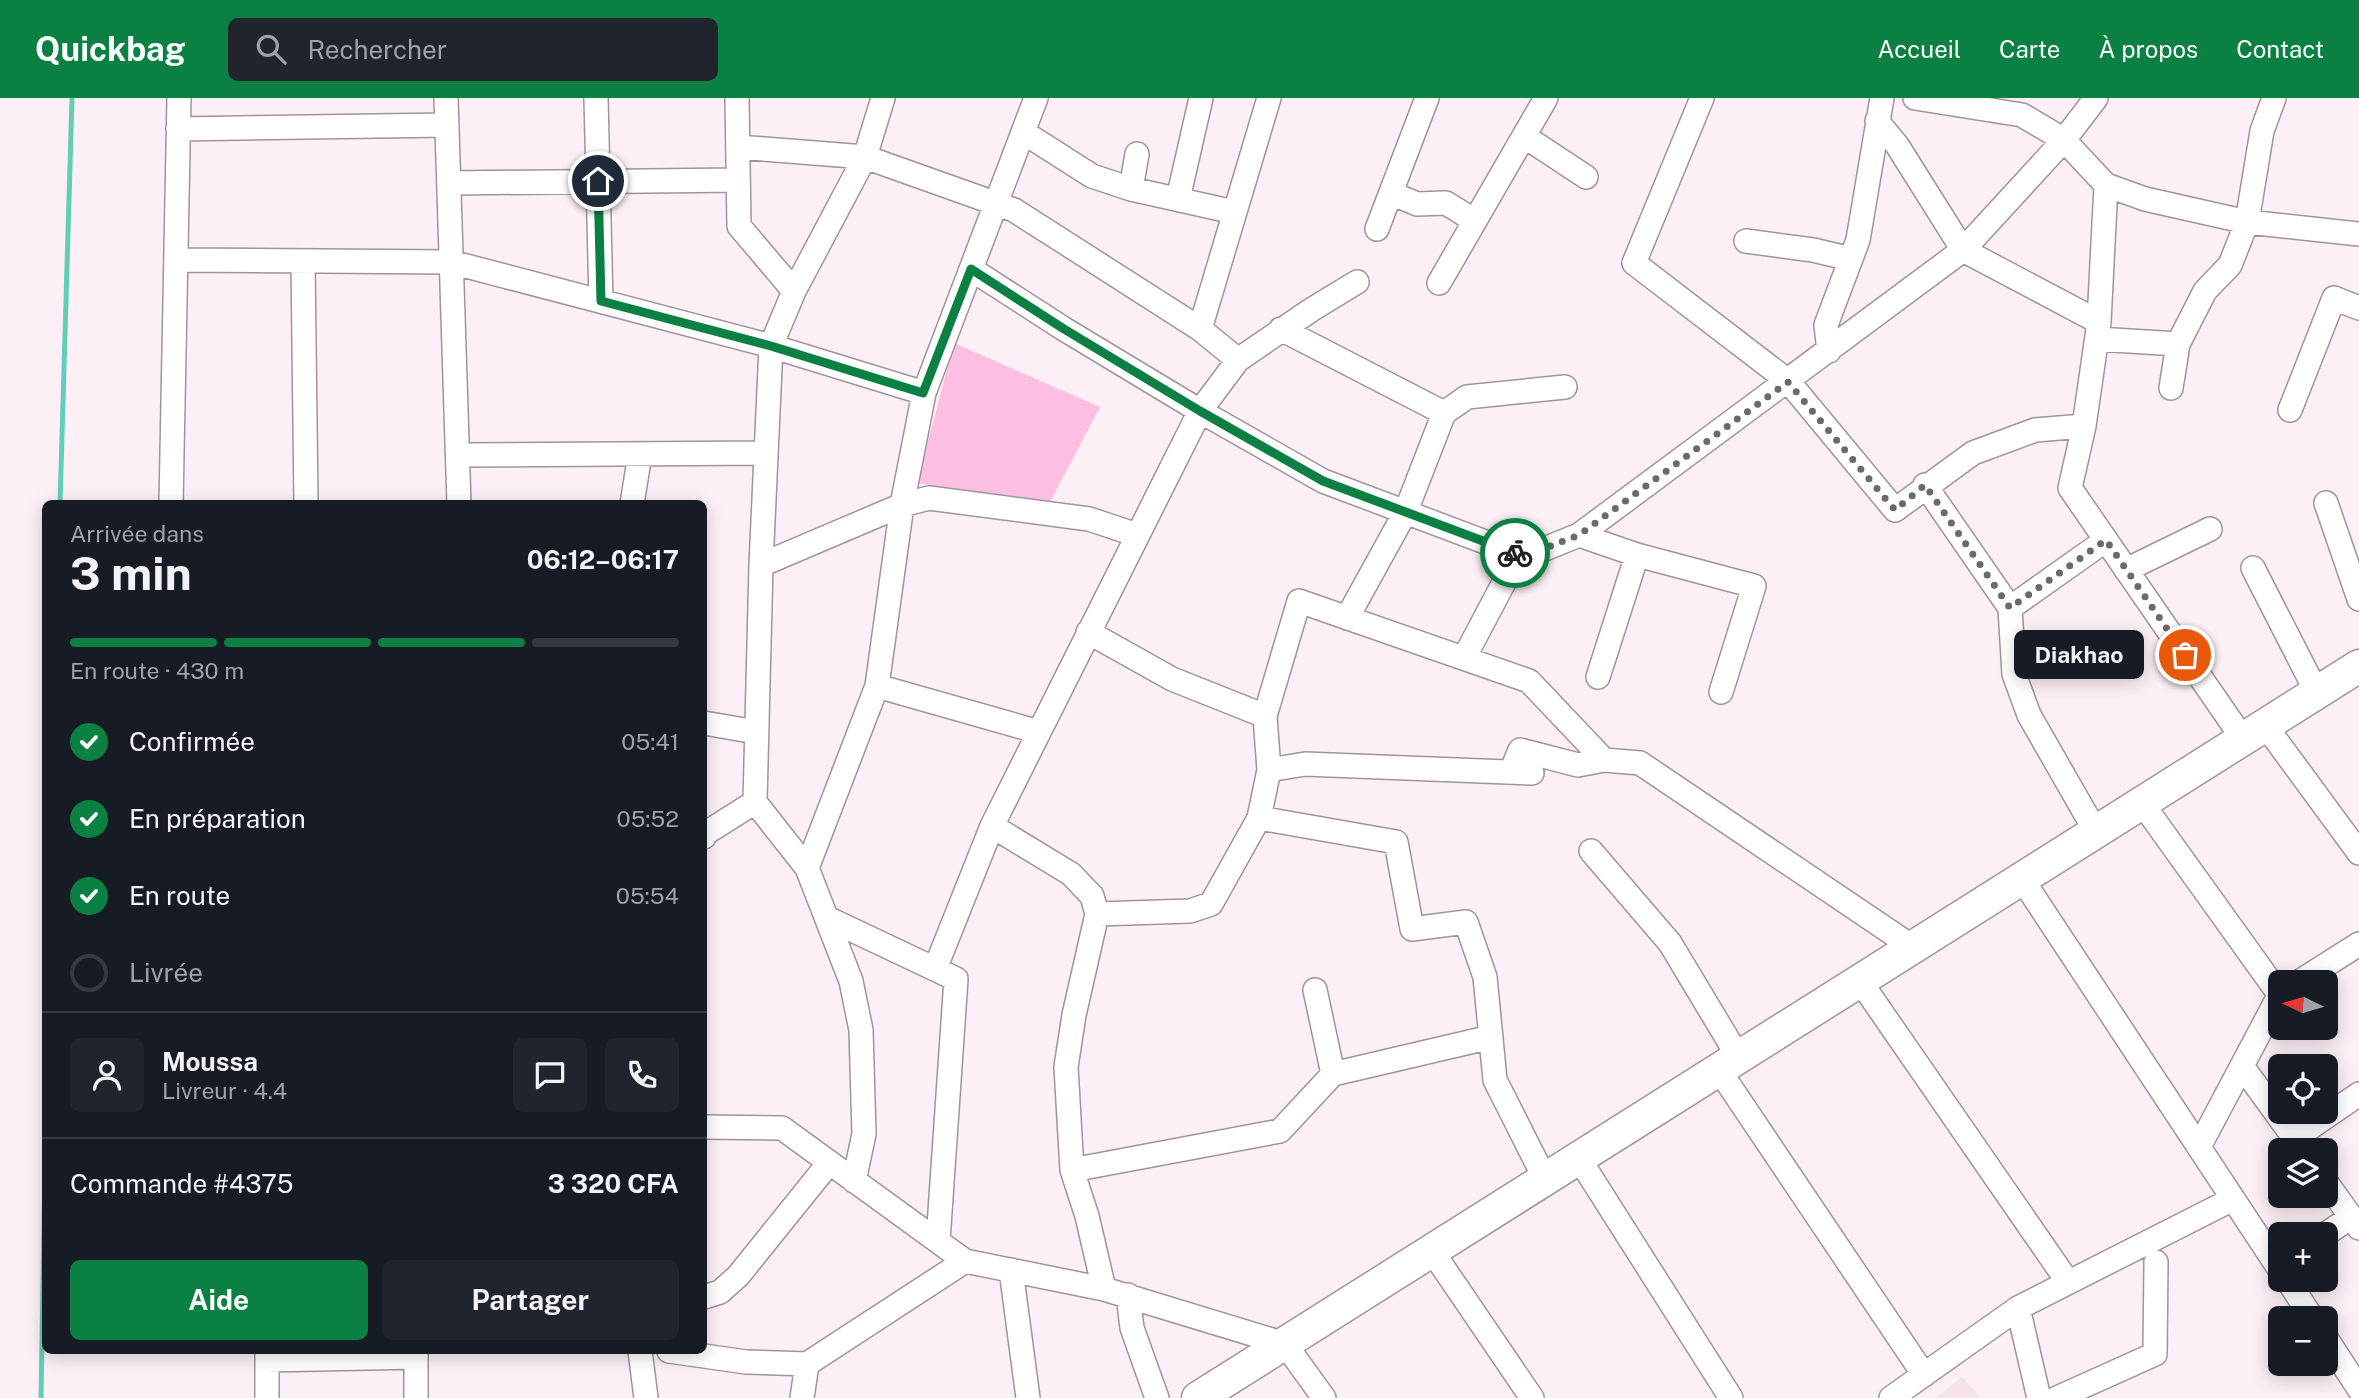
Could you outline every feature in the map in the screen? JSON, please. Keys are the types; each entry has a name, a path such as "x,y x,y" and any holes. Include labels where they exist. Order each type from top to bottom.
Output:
{"main road":[{"path":"1198,1398 2359,666"}],"street":[{"path":"171,500 178,98"},
{"path":"446,98 459,500"},
{"path":"596,98 601,301"},
{"path":"737,98 739,226 794,291"},
{"path":"854,1181 864,1134 861,1030 851,981 807,868 755,802 756,732 771,346 794,291 864,157 883,98"},
{"path":"807,868 877,686 902,505 923,393 1036,98"},
{"path":"1178,199 1201,98"},
{"path":"1199,328 1269,98"},
{"path":"1377,229 1427,98"},
{"path":"1439,283 1546,98"},
{"path":"1702,98 1634,262 1788,382 1895,510 1925,485 1973,453 2035,430 2084,426"},
{"path":"1829,351 1826,325 1857,240 1882,98"},
{"path":"1915,98 2022,107 2064,140 2106,185 2145,199 2248,222 2359,234"},
{"path":"1464,658 1509,573 1525,556 1579,535 1963,250 2064,140 2095,98"},
{"path":"2171,388 2178,344 2205,290 2230,265 2248,222 2262,131 2274,98"},
{"path":"1877,121 1897,145 1963,250 2098,330 2178,344"},
{"path":"178,129 447,125"},
{"path":"1023,132 1092,176 1131,189 1234,212"},
{"path":"1524,136 1586,177"},
{"path":"738,147 864,157 1014,209 1199,328 1237,360"},
{"path":"1131,189 1137,154"},
{"path":"449,183 738,180"},
{"path":"2106,185 2098,330 2084,426 2070,488 2126,570 2254,732 2359,853"},
{"path":"1391,193 1417,204 1446,203 1475,221"},
{"path":"1746,241 1813,250 1851,259"},
{"path":"176,260 451,262 771,346 923,393"},
{"path":"303,261 306,500"},
{"path":"971,269 1200,411 1323,481 1525,556"},
{"path":"935,969 992,826 1200,411 1237,360 1357,282"},
{"path":"2290,410 2333,298 2359,308"},
{"path":"1281,329 1444,413"},
{"path":"1347,618 1406,511 1444,413 1467,397 1565,387"},
{"path":"457,455 766,453"},
{"path":"633,500 640,454"},
{"path":"1925,485 2010,608 2014,674 2029,715 2096,832"},
{"path":"761,565 902,505 929,498 1089,519 1137,535"},
{"path":"2326,503 2359,598"},
{"path":"2126,570 2210,529"},
{"path":"1579,535 1637,555 1754,586 1721,692"},
{"path":"2010,608 2106,540"},
{"path":"1598,677 1637,555"},
{"path":"2253,568 2317,692"},
{"path":"1097,914 1190,911 1211,904 1259,818 1269,770 1265,716 1299,601 1529,681 1604,760"},
{"path":"1088,632 1172,679 1265,716"},
{"path":"877,686 1038,732"},
{"path":"707,724 756,732"},
{"path":"1269,770 1305,764 1522,773 1520,750 1578,765 1604,760 1640,763 1914,948"},
{"path":"707,833 755,802"},
{"path":"2142,803 2268,977"},
{"path":"1259,818 1396,842 1412,929 1466,922 1485,976 1495,1080 1545,1179"},
{"path":"992,826 1071,874 1092,895 1097,914 1074,1014 1066,1067 1072,1170 1087,1216 1104,1289"},
{"path":"1591,851 1670,943 1729,1064 1924,1375"},
{"path":"2022,879 2268,1251"},
{"path":"827,918 956,979 938,1241"},
{"path":"2318,970 2359,944"},
{"path":"1860,981 2068,1282"},
{"path":"1315,990 1333,1074"},
{"path":"2199,1147 2268,1017"},
{"path":"1072,1170 1280,1131 1333,1074 1491,1037"},
{"path":"2242,1066 2295,1138"},
{"path":"2306,1138 2359,1094"},
{"path":"707,1127 782,1128 965,1261 1128,1295 1285,1344 1324,1398"},
{"path":"1578,1157 1731,1398"},
{"path":"707,1296 720,1292 738,1276 829,1163"},
{"path":"1891,1398 2018,1308 2233,1199"},
{"path":"2338,1199 2355,1222 2338,1229"},
{"path":"1432,1251 1532,1398"},
{"path":"694,1354 746,1362 807,1364 965,1261"},
{"path":"2057,1398 2155,1354 2156,1262"},
{"path":"1012,1270 1028,1398"},
{"path":"1128,1295 1132,1328 1157,1398"},
{"path":"2018,1308 2039,1398"},
{"path":"267,1398 267,1356 416,1354 416,1398"},
{"path":"640,1354 646,1398"},
{"path":"2338,1357 2359,1389"},
{"path":"802,1398 807,1364"}],"shaded area":[{"path":"954,343 1100,407 1049,504 917,483"},
{"path":"1962,1377 1981,1398 1936,1398"}],"waterway":[{"path":"60,500 72,98"},
{"path":"41,1398 42,1342"}],"way so far":[{"path":"1515,553 1525,556 1579,535 1788,382 1895,510 1925,485 2010,608 2106,540 2185,655"}],"place":[{"name":"Diakhao","path":"2185,655"}],"route":[{"path":"598,181 601,301 771,346 923,393 971,269 1200,411 1323,481 1515,553"}]}
